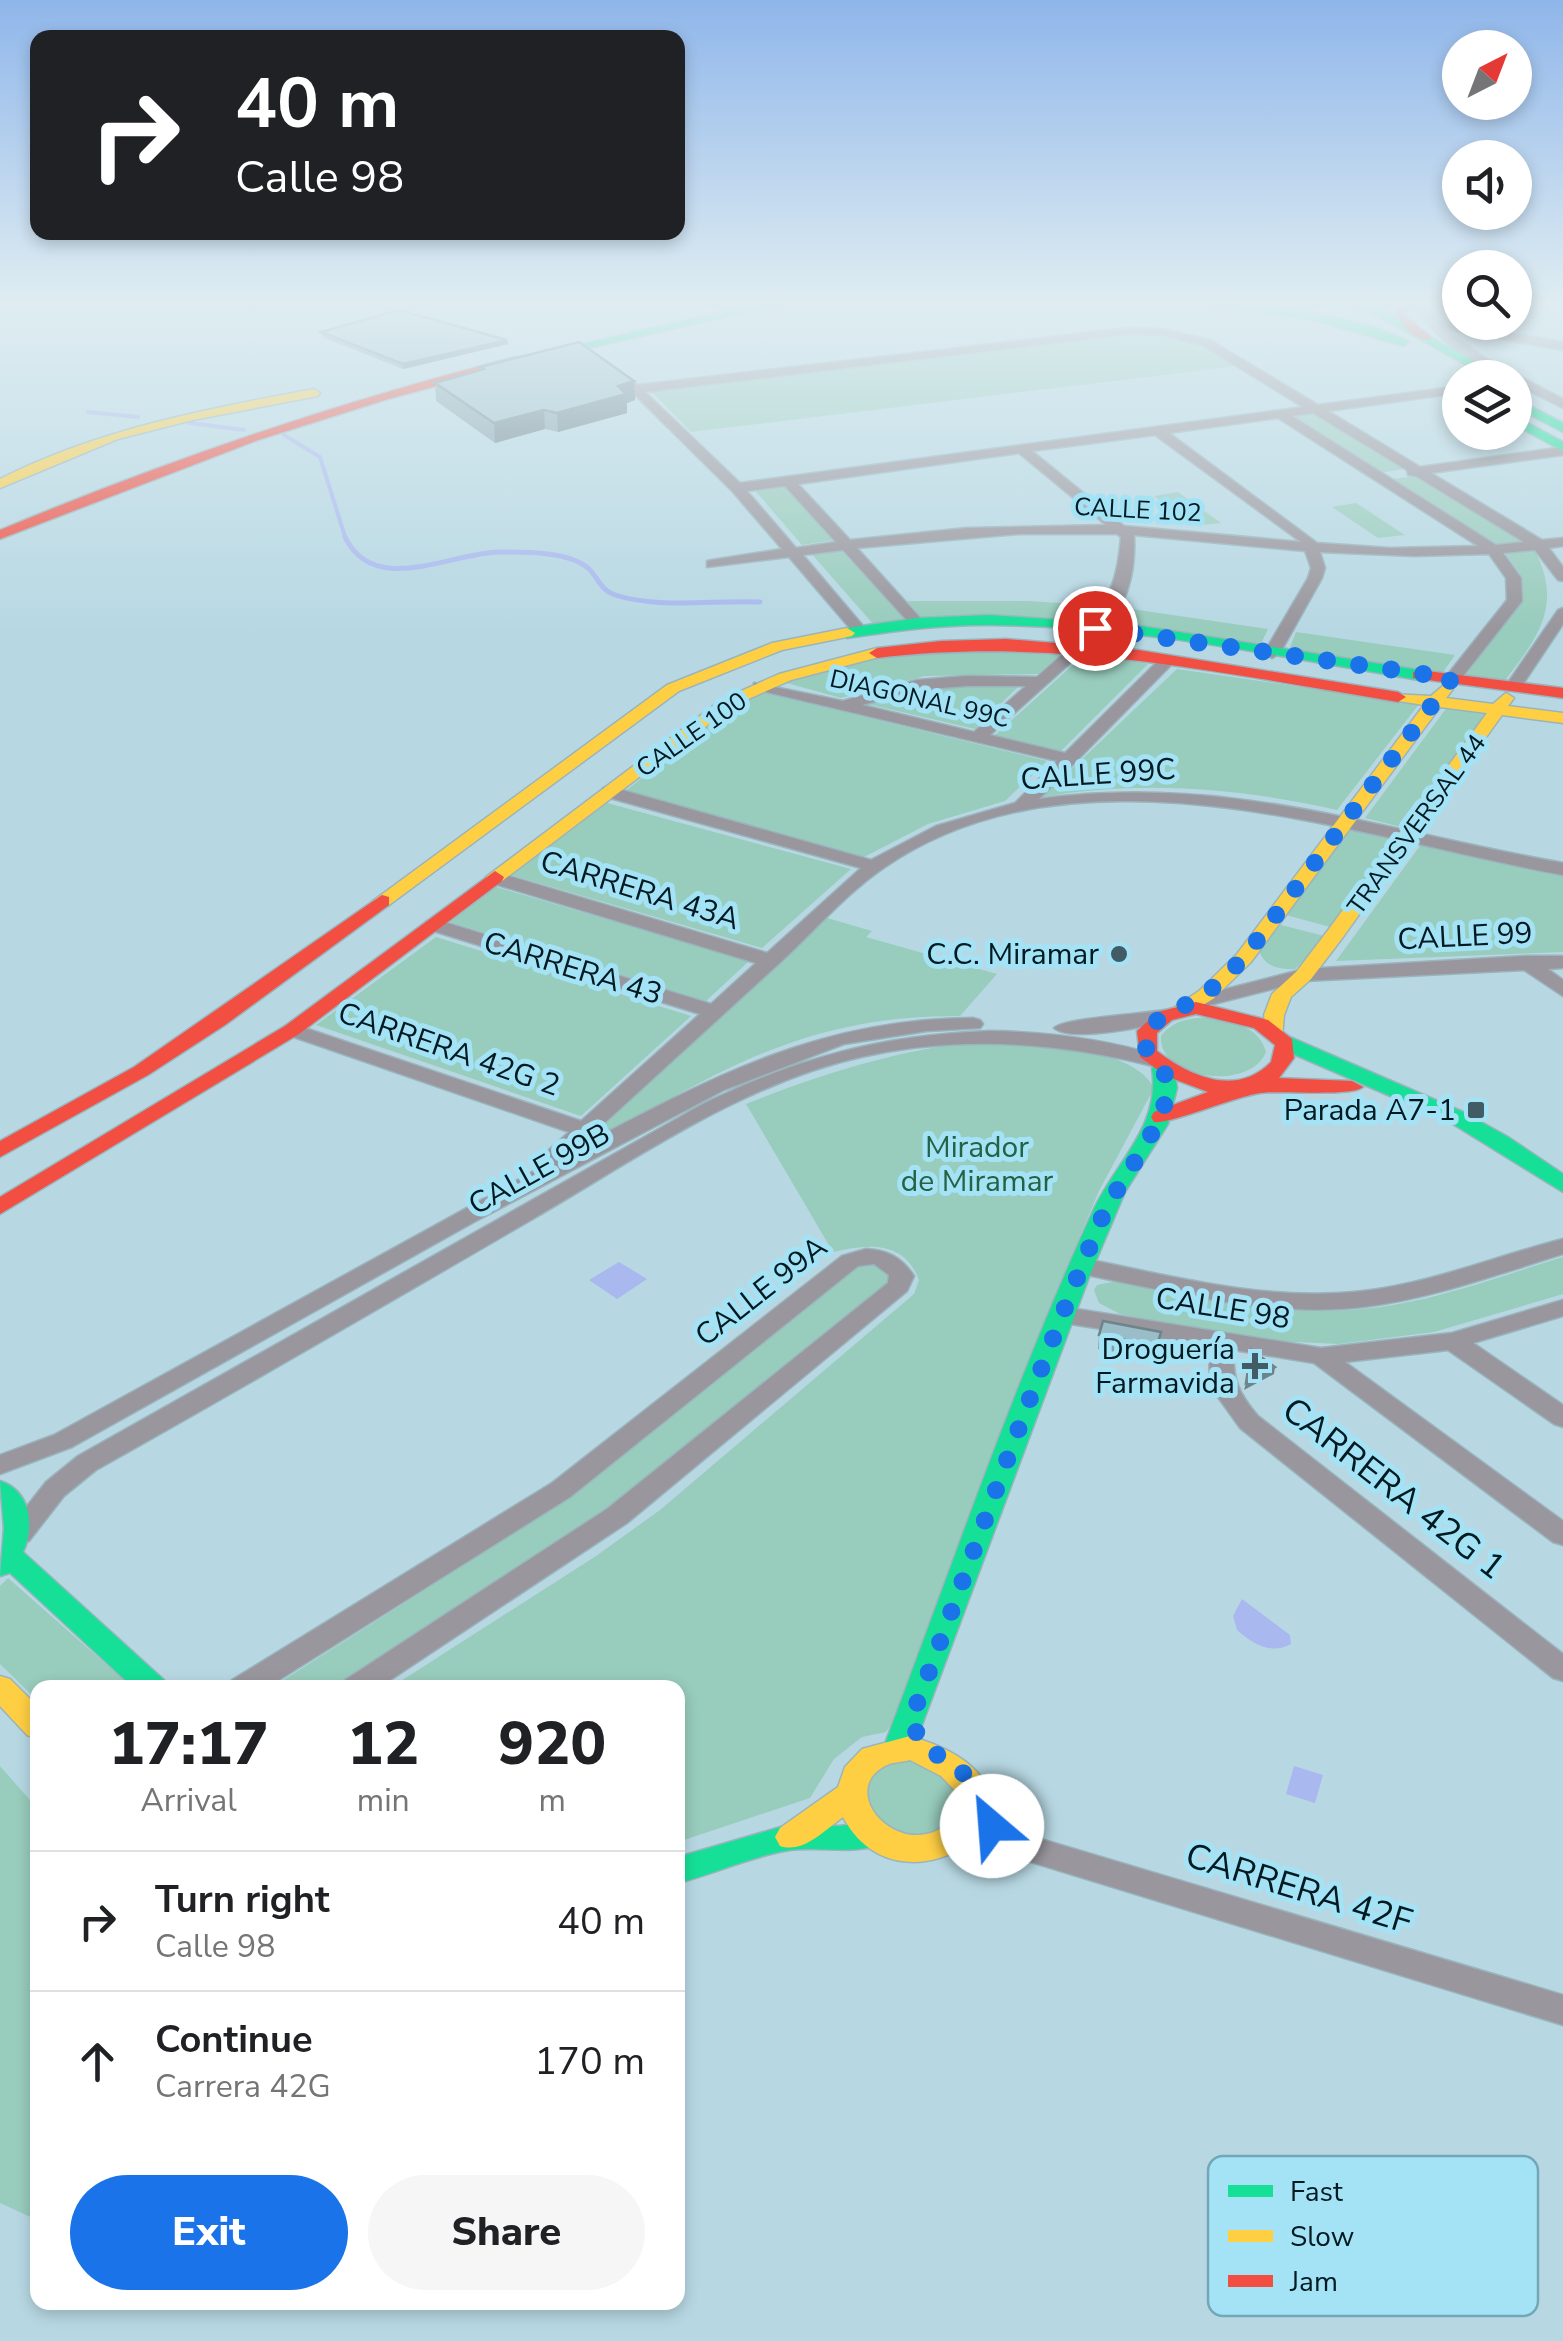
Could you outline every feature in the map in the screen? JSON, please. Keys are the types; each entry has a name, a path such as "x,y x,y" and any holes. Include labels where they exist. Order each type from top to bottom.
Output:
{"main road":[{"path":"10,478 107,437 219,411"},
{"path":"0,535 201,453 328,411"},
{"path":"201,453 160,458 138,456 125,452 119,444 149,429 210,413"},
{"path":"1532,418 1563,428"},
{"path":"1532,423 1563,449"},
{"path":"10,478 69,460 112,468 114,475 110,480 61,508"},
{"name":"CALLE 100","path":"0,1150 141,1071 218,1021 673,688 706,671 776,646 917,623 1029,621 1563,694"},
{"name":"CALLE 100","path":"0,1207 292,1030 727,703 760,686 831,660 922,644 983,642 1079,648 1563,718"},
{"name":"TRANSVERSAL 44","path":"1180,1010 1244,958 1452,678"},
{"name":"TRANSVERSAL 44","path":"1244,1084 1278,1070 1284,1058 1274,1015 1280,998 1304,975 1513,687"},
{"path":"898,1749 1082,1266 1114,1190 1162,1117 1169,1086 1144,1041 1154,1022 1180,1010 1232,1012 1320,1063 1397,1090 1524,1157 1563,1186"},
{"path":"1158,1064 1198,1083 1340,1085 1426,1106"},
{"path":"1162,1117 1188,1103 1244,1084"},
{"path":"0,1491 18,1513 9,1552 145,1680"},
{"path":"0,1687 30,1719"},
{"path":"910,1722 928,1751"},
{"path":"685,1868 792,1837 850,1795 863,1766 898,1749 928,1751 950,1760 973,1790 973,1811 963,1831 948,1842 916,1850 888,1845 871,1835 855,1816 850,1795"},
{"path":"792,1837 839,1840 871,1835"}],"street":[{"path":"659,411 737,488 858,630"},
{"path":"737,488 1283,411"},
{"path":"1321,411 1539,545 1563,577"},
{"name":"TRANSVERSAL 44","path":"1278,412 1491,548 1514,574 1514,600 1452,678"},
{"path":"1156,429 1289,523 1312,548 1318,568 1315,578 1272,653"},
{"path":"1019,447 1128,536 1124,588 1095,628"},
{"path":"1378,476 1563,449"},
{"path":"788,481 917,623"},
{"name":"CALLE 102","path":"712,564 988,529 1124,530 1368,551 1563,542"},
{"name":"TRANSVERSAL 44","path":"1513,687 1563,613"},
{"path":"978,737 1079,648"},
{"path":"1022,806 1167,660"},
{"path":"845,706 927,682 1041,682"},
{"name":"DIAGONAL 99C","path":"760,686 1068,760"},
{"path":"609,792 874,866"},
{"name":"CALLE 99C","path":"525,1184 874,866 938,831 1022,806 1162,796 1256,804 1563,869"},
{"name":"CARRERA 43A","path":"495,878 768,960"},
{"name":"CARRERA 43","path":"434,925 713,1011"},
{"path":"1244,958 1272,982"},
{"path":"1526,962 1563,990"},
{"name":"CALLE 99","path":"1180,1010 1304,975 1563,962"},
{"name":"CALLE 99B","path":"0,1465 63,1441 525,1184 730,1076 824,1040 916,1024 1070,1028 1180,1010"},
{"name":"CARRERA 42G 2","path":"292,1030 585,1130"},
{"name":"CALLE 99B","path":"9,1552 55,1489 87,1463 576,1185 747,1091 789,1073 878,1046 954,1038 1098,1043 1158,1064"},
{"name":"CALLE 98","path":"1082,1266 1228,1295 1310,1302 1412,1290 1563,1246"},
{"name":"CALLE 99A","path":"255,1680 561,1490 850,1261 872,1255 894,1264 902,1276 899,1286 617,1516 367,1680"},
{"name":"CALLE 98","path":"1064,1315 1321,1356 1452,1341 1556,1316"},
{"path":"1452,1341 1563,1418"},
{"name":"CARRERA 42G 1","path":"1222,1342 1220,1382 1226,1398 1248,1422 1563,1670"},
{"path":"1321,1356 1563,1535"},
{"name":"CARRERA 42F","path":"973,1811 1012,1842"},
{"name":"CARRERA 42F","path":"948,1842 1012,1842 1563,2010"}],"green space":[{"path":"671,411 863,411 691,432"},
{"path":"1314,411 1409,468 1381,473 1289,414"},
{"path":"1418,476 1527,542 1495,545 1392,479"},
{"path":"782,483 834,540 802,545 752,487"},
{"path":"1178,492 1221,523 1194,526 1154,496"},
{"path":"1356,503 1405,535 1378,538 1332,507"},
{"path":"839,548 905,620 874,625 810,552"},
{"path":"1534,549 1547,586 1547,603 1537,634 1503,683 1464,678 1520,600 1521,575 1504,551"},
{"path":"907,601 1110,606 1094,623 1002,615 922,618"},
{"path":"1125,608 1268,629 1260,646 1111,625"},
{"path":"1296,632 1455,655 1443,672 1289,650"},
{"path":"934,648 1064,651 1038,674 925,676 841,698 783,682 826,667"},
{"path":"1085,654 1148,664 1061,751 994,736"},
{"path":"1177,669 1419,704 1337,810 1263,796 1190,789 1117,789 1042,797"},
{"path":"1020,685 975,729 867,704 934,689"},
{"path":"762,692 1047,761 1005,801 928,824 864,857 624,792 736,705"},
{"path":"1448,706 1487,712 1401,827 1365,818"},
{"path":"607,803 851,869 762,948 511,875"},
{"path":"1351,829 1395,840 1330,927 1286,915"},
{"path":"1422,843 1563,874 1563,952 1336,961"},
{"path":"496,887 749,961 706,1001 450,922"},
{"path":"827,918 872,931 866,937 997,974 960,1016 901,1019 798,1040 706,1079 564,1160"},
{"path":"1281,925 1328,937 1295,969 1279,968 1265,961 1259,951"},
{"path":"436,937 691,1016 581,1116 316,1025"},
{"path":"1211,1017 1245,1027 1258,1036 1266,1052 1257,1064 1243,1072 1207,1076 1174,1063 1164,1051 1161,1036 1178,1023"},
{"name":"Mirador de Miramar","path":"948,1045 1060,1048 1118,1060 1140,1072 1154,1088 1099,1191 1048,1312 918,1685 886,1732 862,1737 834,1759 810,1798 685,1840 685,1680 402,1680 596,1556 660,1510 914,1294 919,1280 912,1267 894,1251 859,1247 833,1252 746,1104 895,1055"},
{"path":"1563,1257 1563,1294 1434,1332 1339,1344 1257,1340 1120,1314 1099,1303 1094,1290 1097,1285 1122,1280 1262,1306 1348,1310 1429,1297"},
{"path":"872,1262 892,1273 889,1284 608,1512 346,1680 284,1680 577,1493 858,1264"},
{"path":"8,1578 124,1680 30,1680 30,1693 0,1664 0,1586"},
{"path":"895,1756 958,1777 951,1833 882,1836 860,1784"},
{"path":"0,1766 30,1800 30,2217 0,2203"}],"water":[{"path":"619,1262 647,1279 617,1299 589,1280"},
{"path":"1242,1599 1290,1635 1291,1644 1262,1646 1237,1630 1233,1616"},
{"path":"1294,1766 1323,1775 1315,1803 1286,1794"}],"building":[{"path":"477,411 539,411 494,423"},
{"path":"1103,1321 1161,1332 1157,1346 1099,1335"},
{"name":"Droguería Farmavida","path":"1251,1350 1275,1367 1246,1383"}],"waterway":[{"path":"88,412 138,417"},
{"path":"190,423 244,430"},
{"path":"284,435 320,457 345,537"},
{"path":"345,537 358,555 374,565 414,567 499,552 545,554 579,562 606,590 632,599 668,603 760,602"}],"traffic: fast":[{"path":"1532,411 1563,428"},
{"path":"1532,430 1563,447"},
{"path":"847,633 918,623 1062,622 1206,639 1419,675"},
{"path":"1278,1038 1456,1117 1500,1141 1563,1185"},
{"path":"898,1749 1077,1277 1114,1192 1148,1142 1164,1107 1163,1068"},
{"path":"0,1491 17,1518 16,1537 0,1566"},
{"path":"9,1556 145,1680"},
{"path":"685,1868 791,1837 839,1839 871,1835"}],"traffic: slow":[{"path":"0,484 75,450 218,411"},
{"path":"382,901 673,688 778,646 847,633"},
{"path":"495,877 727,703 785,677 877,653"},
{"path":"1179,1011 1206,995 1244,958 1445,689"},
{"path":"1398,697 1563,718"},
{"path":"1275,1033 1274,1015 1282,994 1304,975 1336,933 1506,698"},
{"path":"0,1687 30,1719"},
{"path":"910,1748 952,1767 973,1790 974,1816 963,1830 939,1846 914,1849 890,1844 871,1832 857,1814 851,1795 856,1775 873,1758 910,1748"},
{"path":"791,1837 850,1795"}],"traffic: jam":[{"path":"0,535 126,483 335,411"},
{"path":"877,653 941,645 1071,647 1204,664 1398,697"},
{"path":"1419,675 1563,693"},
{"path":"0,1207 292,1030 495,877"},
{"path":"0,1150 141,1071 218,1021 382,901"},
{"path":"1196,1008 1261,1024 1285,1043 1280,1066 1254,1084 1222,1088 1189,1079 1147,1053 1147,1031 1165,1016 1196,1008"},
{"path":"1162,1117 1208,1098 1255,1087 1352,1087"}],"place":[{"name":"C.C. Miramar","path":"1119,954"},
{"name":"Parada A7-1","path":"1476,1110"},
{"name":"Droguería Farmavida","path":"1255,1366"}],"route":[{"path":"992,1826 973,1811 973,1790 963,1772 945,1757 928,1751 910,1722 1082,1266 1114,1190 1162,1117 1168,1078 1148,1054 1144,1041 1147,1031 1154,1022 1206,994 1244,958 1452,678 1095,628"}]}
